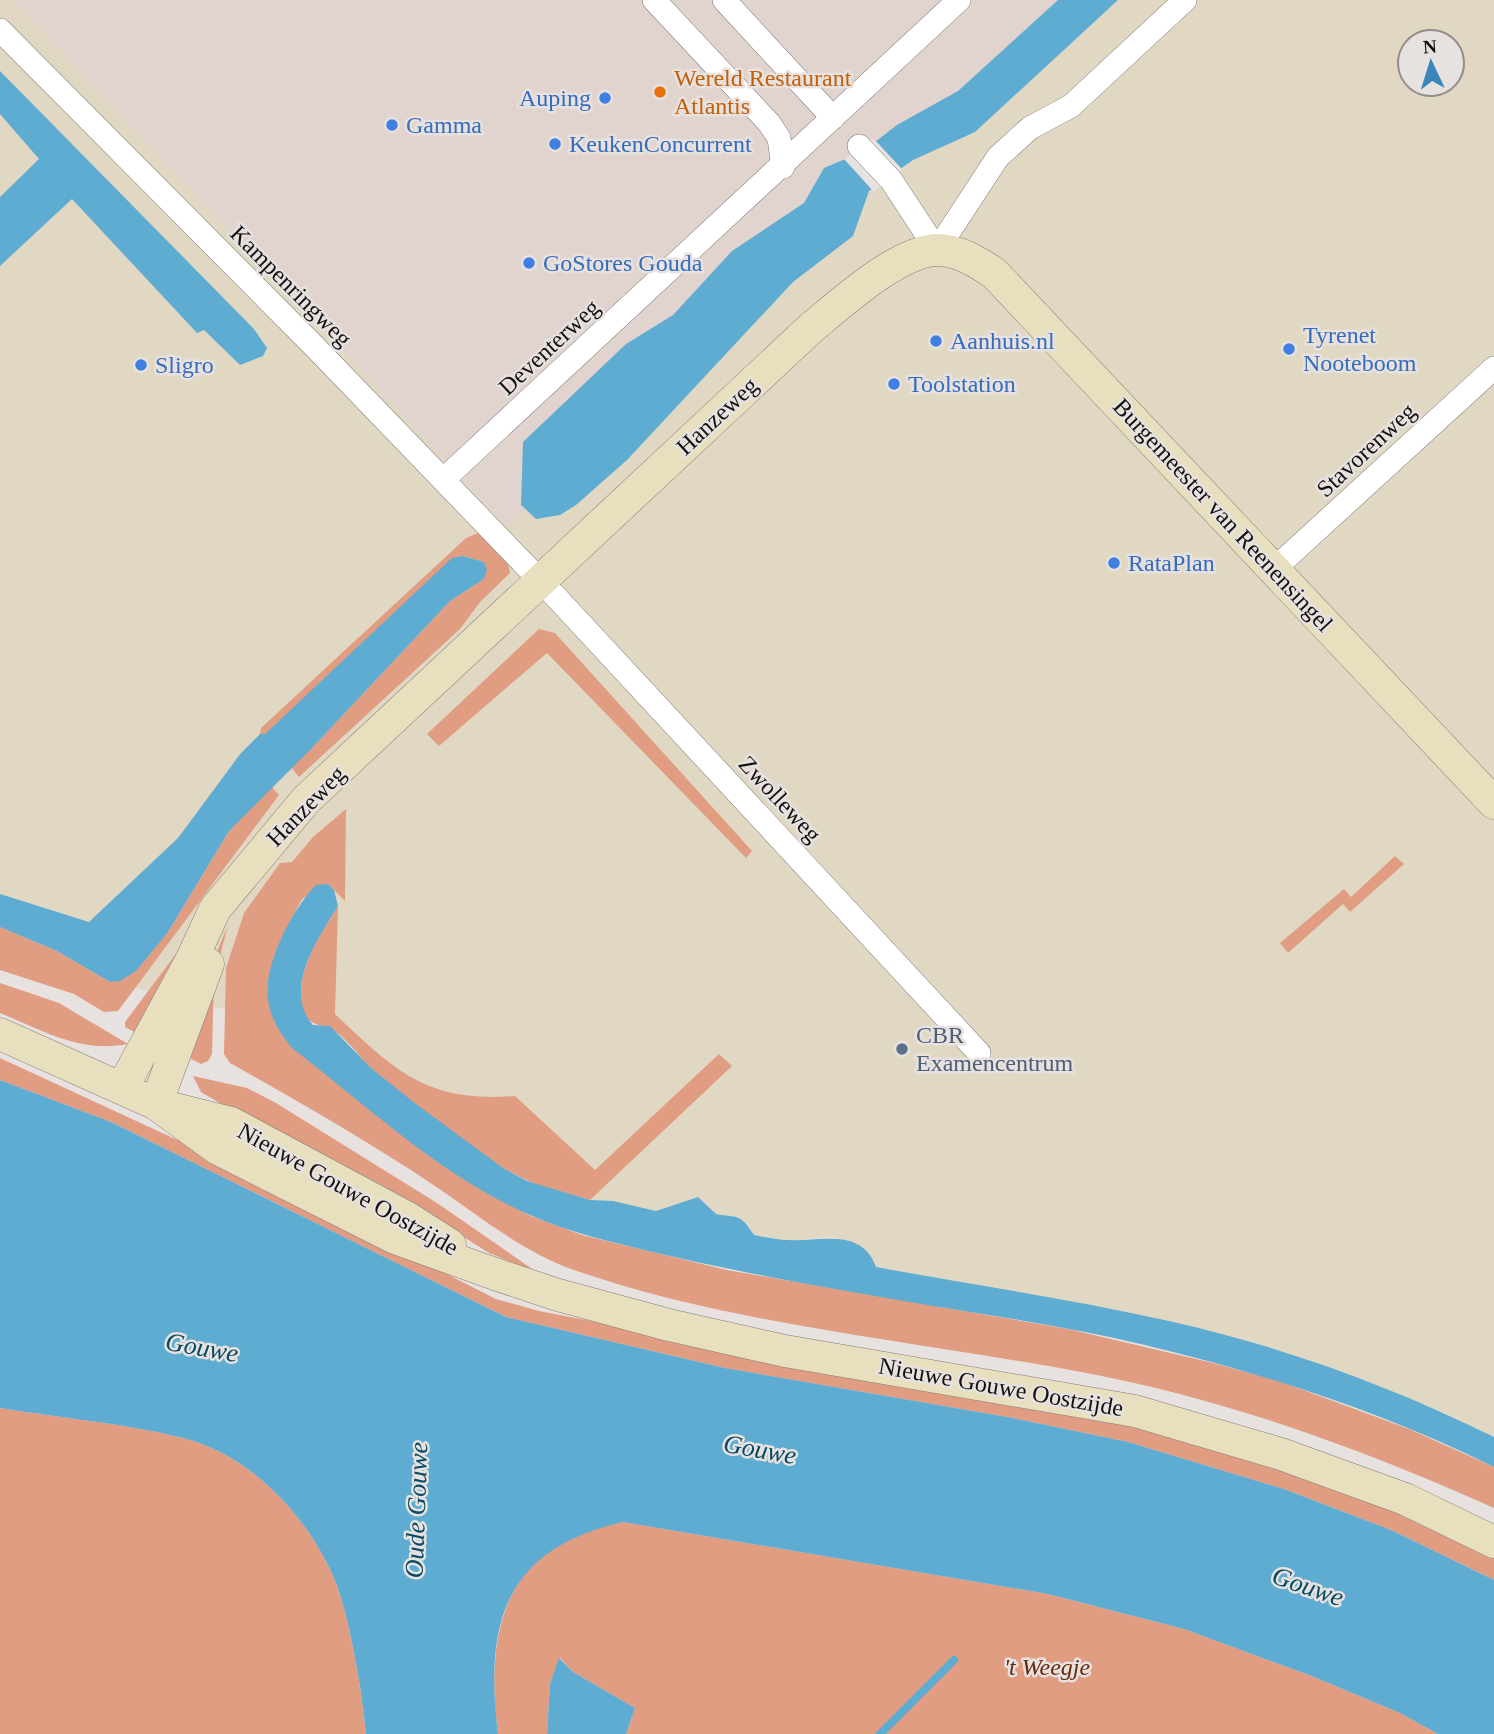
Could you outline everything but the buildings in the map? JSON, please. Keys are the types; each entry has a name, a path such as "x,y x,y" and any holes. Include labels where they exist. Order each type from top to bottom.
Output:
{"street":[{"path":"654,0 769,123 779,138 783,167"},
{"path":"724,0 833,118"},
{"name":"Deventerweg","path":"443,480 783,167 959,0"},
{"path":"859,146 891,180 937,250 998,157 1030,128 1071,106 1185,0"},
{"name":"Kampenringweg","path":"0,30 541,582"},
{"name":"Burgemeester van Reenensingel","path":"937,250 966,255 994,272 1494,803"},
{"name":"Hanzeweg","path":"122,1088 186,971 215,909 306,800 810,329 866,283 906,259 937,250"},
{"name":"Stavorenweg","path":"1273,570 1494,368"},
{"name":"Zwolleweg","path":"541,582 979,1052"},
{"name":"Hanzeweg","path":"156,1104 223,921 259,855"},
{"name":"Nieuwe Gouwe Oostzijde","path":"0,1034 156,1104 218,1149 395,1238 495,1274 558,1295 669,1325 785,1351 1135,1411 1281,1454 1405,1499 1494,1542"}],"shaded area":[{"path":"0,0 13,0 507,526 1090,0 1494,0 1494,1437 1445,1413 1277,1350 1169,1321 875,1267 873,1259 863,1248 832,1237 789,1241 754,1235 747,1224 716,1214 698,1197 656,1211 613,1201 590,1200 306,1017 268,1002 224,1009 110,982 57,951 0,927"},
{"name":"GoStores Gouda","path":"13,0 1090,0 507,526"}],"green space":[{"path":"480,532 507,559 510,573 480,602 460,629 299,777 291,767 450,601 484,579 484,562 463,556 265,734 260,734 261,728 466,538"},
{"path":"539,629 555,633 752,851 746,858 547,653 439,746 427,734"},
{"path":"272,787 279,795 118,1011 104,1012 74,994 0,970 0,927 57,951 110,982 168,932 229,831"},
{"path":"346,809 345,901 328,884 302,899 287,927 267,989 385,1120 467,1181 531,1216 582,1235 727,1270 1068,1329 1279,1381 1409,1429 1494,1467 1494,1508 1343,1446 1188,1396 1081,1372 825,1330 697,1305 574,1270 535,1253 380,1151 230,1063 224,1054 226,968 244,913 280,863 292,862 313,837"},
{"path":"1395,856 1404,864 1350,912 1343,904 1288,953 1280,943 1344,889 1351,897"},
{"path":"338,906 335,1014 376,1052 414,1079 458,1094 515,1096 595,1170 719,1054 732,1066 590,1200 532,1182 505,1169 446,1129 373,1070 340,1035 315,1024 306,1016 301,999 301,986 307,962"},
{"path":"205,915 140,1035 125,1027 125,1022"},
{"path":"228,925 214,979 212,1054 208,1061 201,1064 191,1059 198,1007"},
{"path":"0,983 59,1003 128,1044 110,1046 78,1043 0,1013"},
{"path":"0,1058 225,1162 496,1299 539,1311 1165,1432 1346,1489 1494,1554 1494,1580 1391,1530 1284,1489 1128,1442 1013,1418 725,1368 506,1317 111,1122 0,1080"},
{"path":"193,1076 247,1088 276,1103 437,1203 538,1273 489,1253 418,1208 216,1101 201,1092"},
{"path":"0,1408 183,1438 208,1446 254,1473 274,1491 309,1532 334,1578 354,1655 366,1734 0,1734"},
{"name":"'t Weegje","path":"623,1522 1048,1594 1184,1629 1309,1675 1400,1713 1438,1734 626,1734 635,1708 573,1672 560,1658 550,1684 547,1734 498,1734 494,1672 497,1642 504,1614 516,1587 533,1564 556,1545 586,1530"}],"water":[{"path":"1058,0 1118,0 975,132 913,160 869,191 853,236 793,282 627,460 576,505 560,515 536,519 521,505 523,442 626,344 673,315 732,251 804,203 824,168 862,152 897,125 958,91"},
{"path":"0,71 254,329 267,348 263,356 240,365 204,330 197,333 72,199 0,266 0,197 39,159 0,114"},
{"path":"463,556 484,562 487,569 484,579 450,601 312,748 229,831 168,932 136,971 120,981 110,982 57,951 0,927 0,894 89,922 178,838 241,753 260,734 265,734 452,558"},
{"path":"328,884 334,890 338,906 313,949 302,980 304,1011 313,1025 330,1026 372,1069 416,1104 503,1168 527,1181 590,1200 613,1201 656,1211 698,1197 716,1214 742,1220 754,1235 784,1240 850,1241 869,1254 876,1267 1133,1313 1253,1342 1375,1384 1494,1437 1494,1467 1367,1412 1190,1356 1072,1330 801,1283 673,1257 573,1231 544,1221 498,1199 466,1181 406,1139 292,1048 276,1025 268,999 270,970 275,954 289,922 307,895 316,885"},
{"path":"0,1080 111,1122 506,1317 725,1368 1013,1418 1128,1442 1284,1489 1391,1530 1494,1580 1494,1734 1438,1734 1400,1713 1309,1675 1184,1629 1048,1594 623,1522 583,1534 552,1551 528,1571 511,1596 500,1625 495,1657 498,1734 366,1734 354,1655 334,1578 309,1532 274,1491 254,1473 208,1446 183,1438 0,1408"},
{"path":"559,1658 573,1672 635,1708 626,1734 547,1734 550,1684"}],"pier":[{"path":"873,138 902,169 874,192 844,159"}],"waterway":[{"path":"880,1734 954,1660"}],"place":[{"name":"Wereld Restaurant Atlantis","path":"660,92"},
{"name":"Auping","path":"605,98"},
{"name":"Gamma","path":"392,125"},
{"name":"KeukenConcurrent","path":"555,144"},
{"name":"GoStores Gouda","path":"529,263"},
{"name":"Aanhuis.nl","path":"936,341"},
{"name":"Tyrenet Nooteboom","path":"1289,349"},
{"name":"Sligro","path":"141,365"},
{"name":"Toolstation","path":"894,384"},
{"name":"RataPlan","path":"1114,563"},
{"name":"CBR Examencentrum","path":"902,1049"}],"water label":[{"name":"Gouwe","path":"202,1347"},
{"name":"Gouwe","path":"760,1449"},
{"name":"Oude Gouwe","path":"416,1510"},
{"name":"Gouwe","path":"1308,1586"}]}
